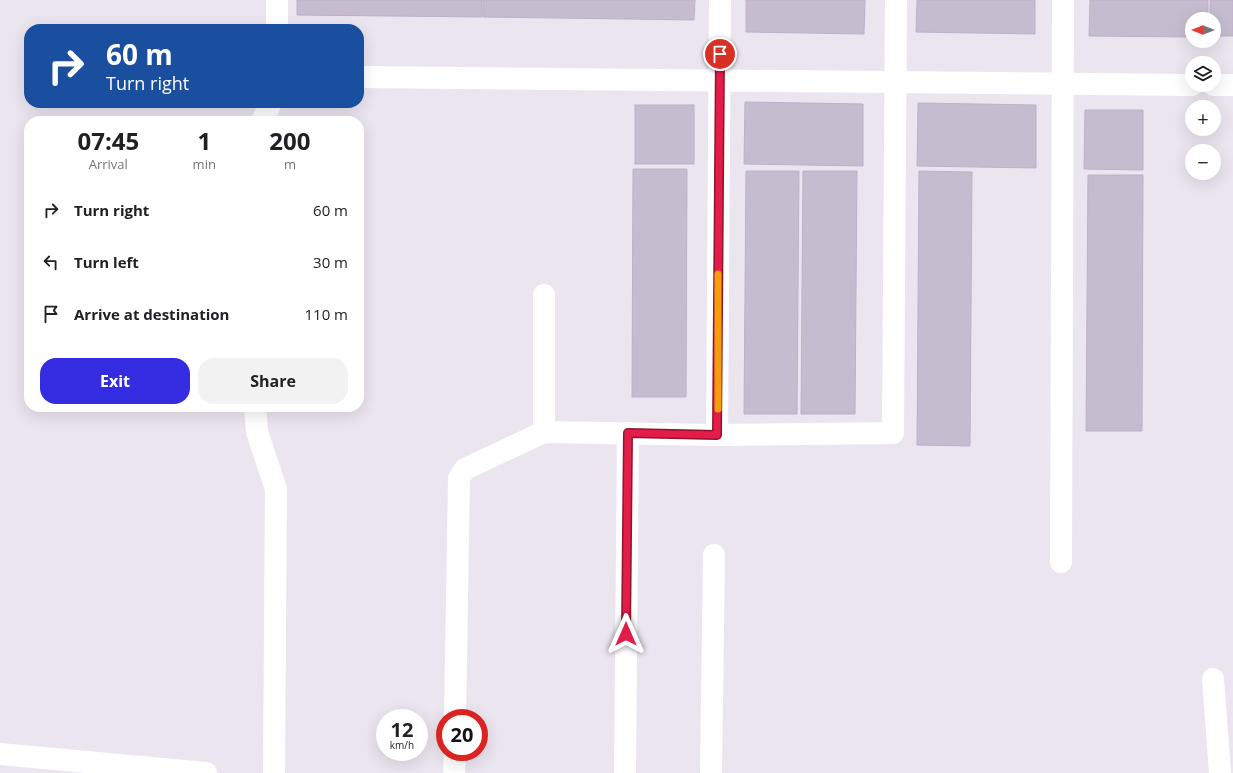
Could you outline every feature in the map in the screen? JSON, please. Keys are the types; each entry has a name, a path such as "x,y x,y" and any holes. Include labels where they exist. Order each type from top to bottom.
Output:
{"street":[{"path":"277,0 277,24"},
{"path":"717,435 720,0"},
{"path":"455,709 458,478 465,469 544,432 717,435 894,433 896,0"},
{"path":"1061,562 1063,0"},
{"path":"364,77 1185,85"},
{"path":"1221,85 1233,85"},
{"path":"544,295 544,432"},
{"path":"255,412 257,432 276,489 274,773"},
{"path":"625,773 628,433"},
{"path":"711,773 714,555"},
{"path":"1213,679 1220,773"},
{"path":"0,754 206,773"},
{"path":"454,761 454,773"}],"building":[{"path":"297,0 482,0 482,17 297,15"},
{"path":"483,0 695,0 694,20 483,17"},
{"path":"746,0 865,0 864,34 746,32"},
{"path":"917,0 1035,0 1035,34 916,32"},
{"path":"1090,0 1208,0 1208,12 1185,12 1185,37 1089,36"},
{"path":"1210,0 1233,0 1233,36 1221,36 1221,12 1210,12"},
{"path":"745,102 863,104 863,166 744,164"},
{"path":"918,103 1036,105 1036,168 917,166"},
{"path":"635,105 694,105 694,164 635,164"},
{"path":"1085,110 1143,110 1143,170 1084,169"},
{"path":"633,169 687,169 686,397 632,397"},
{"path":"746,171 799,171 797,414 744,414"},
{"path":"803,171 857,171 855,414 801,414"},
{"path":"919,171 972,172 970,446 917,445"},
{"path":"1088,175 1143,175 1142,431 1086,431"}],"slow traffic":[{"path":"718,274 718,409"}],"route":[{"path":"626,634 628,433 717,435 720,54"}]}
